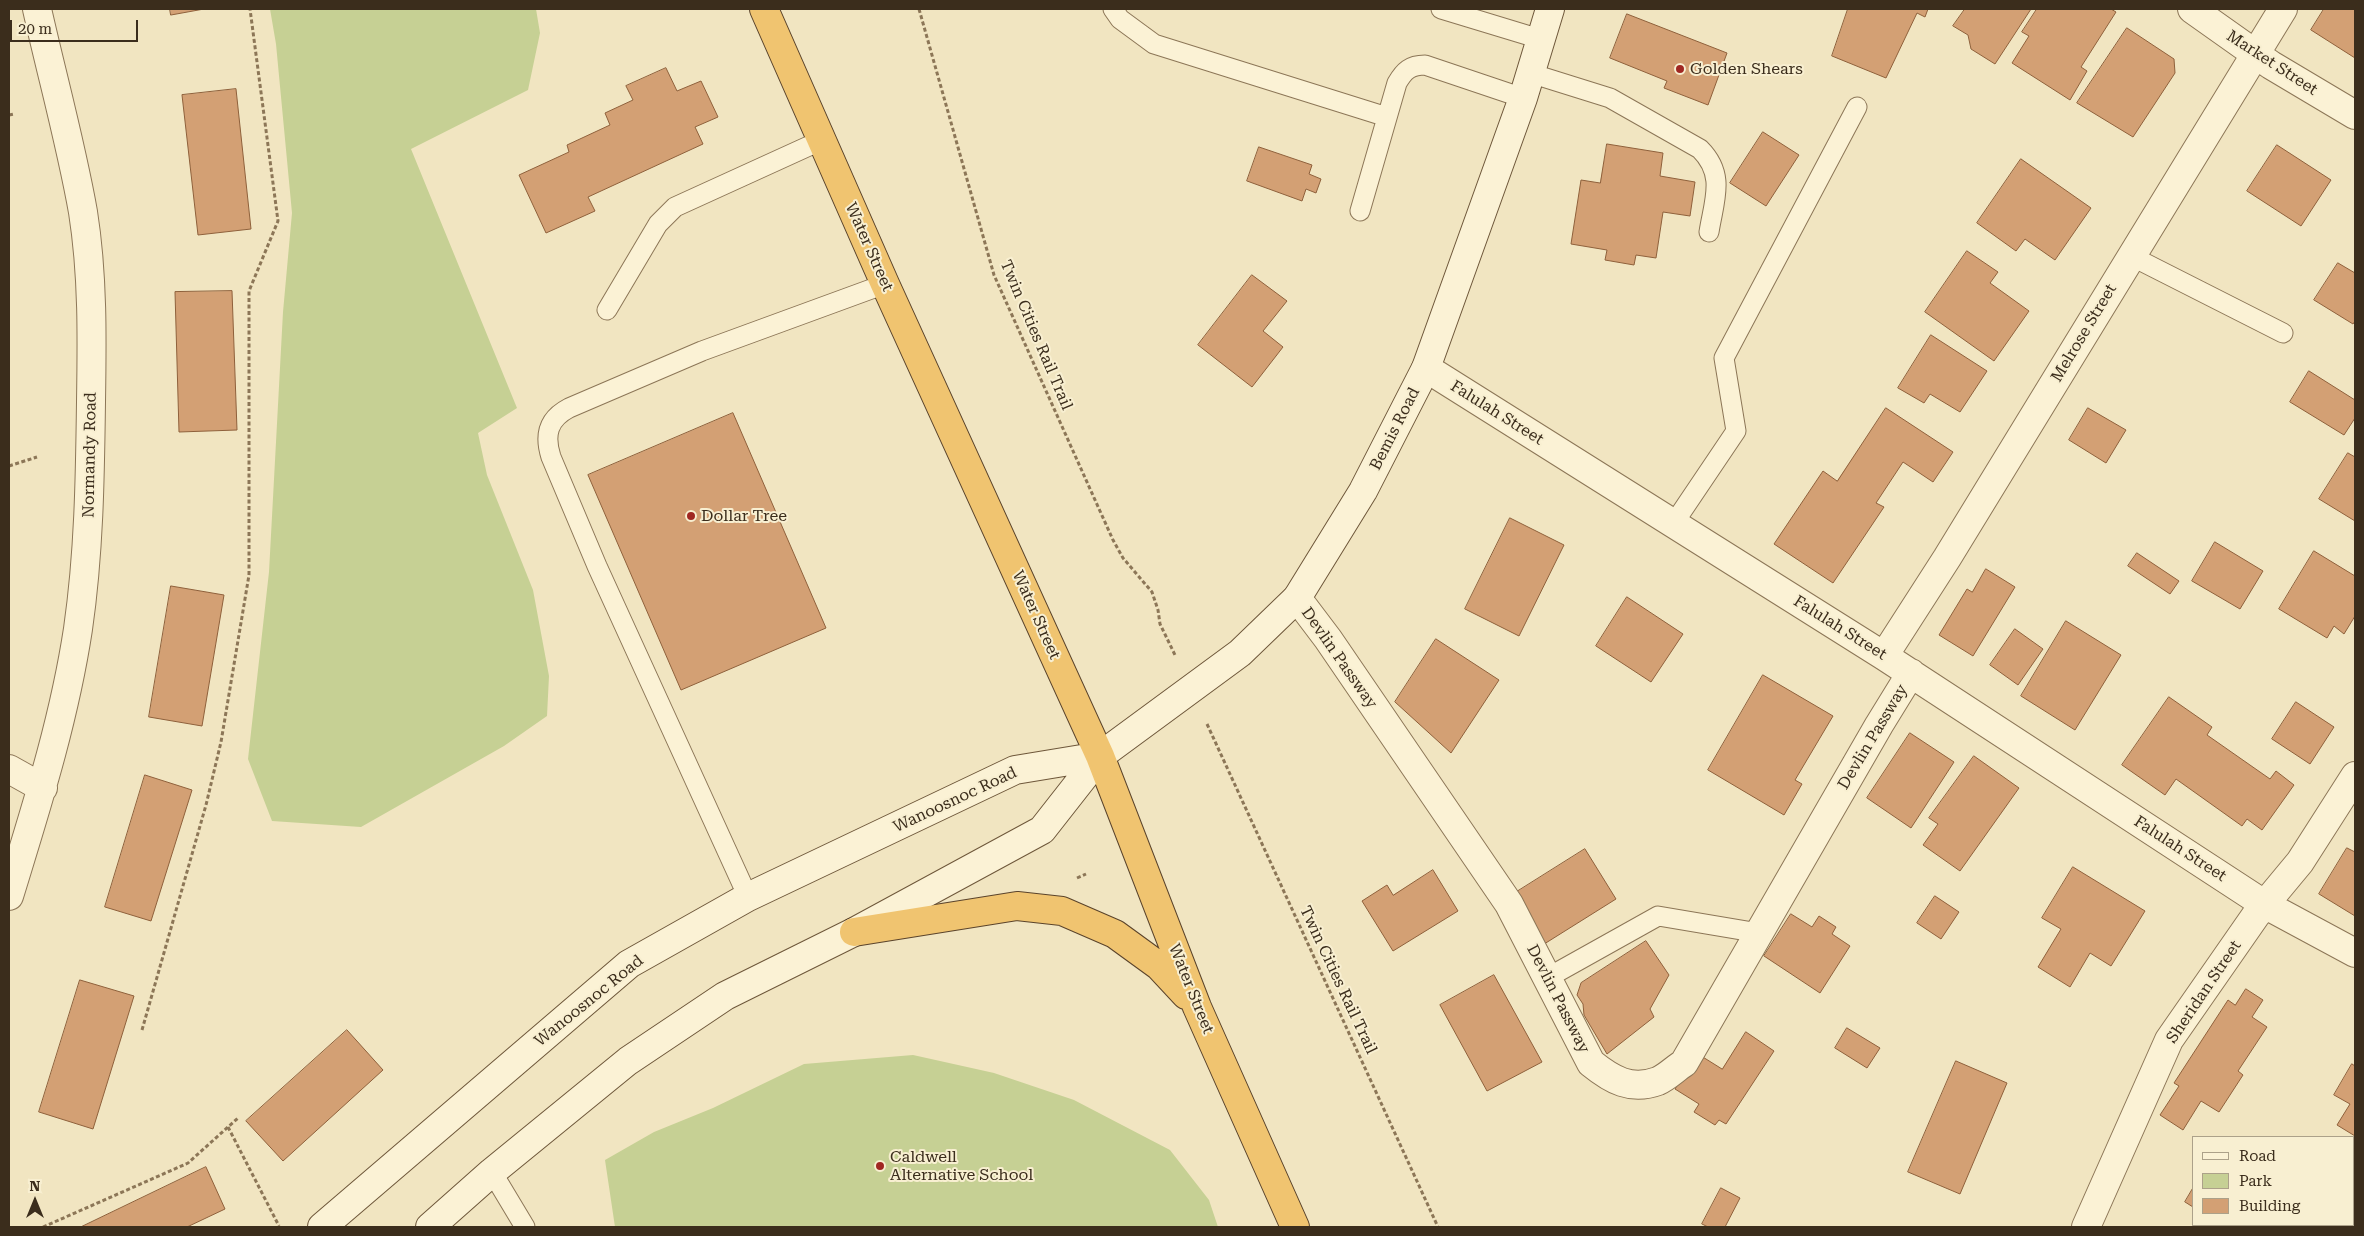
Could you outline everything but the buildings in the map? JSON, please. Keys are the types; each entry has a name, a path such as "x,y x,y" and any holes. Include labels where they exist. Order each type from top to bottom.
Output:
{"highway":[{"name":"Water Street","path":"764,9 885,284 1100,756 1197,1008 1295,1227"},
{"path":"854,932 1017,906 1062,911 1115,934 1160,966 1197,1008"}],"street":[{"name":"Normandy Road","path":"9,896 43,788 66,693 84,583 89,513 92,361 90,288 83,214 37,9"},
{"name":"Bemis Road","path":"1100,756 1240,653 1297,598 1363,491 1426,368 1526,86 1550,9"},
{"name":"Market Street","path":"2192,9 2254,53 2355,115"},
{"name":"Melrose Street","path":"1884,656 2254,53 2283,9"},
{"name":"Falulah Street","path":"1426,368 1911,673 2264,904 2355,953"},
{"name":"Devlin Passway","path":"1297,598 1328,639 1509,904 1591,1063 1608,1076 1631,1086 1659,1081 1684,1063 1879,724 1911,673"},
{"path":"430,1227 492,1172 628,1061 725,996 854,932 1042,830 1100,756"},
{"name":"Wanoosnoc Road","path":"322,1227 629,964 748,897 1016,770 1100,756"},
{"path":"9,769 43,788"},
{"name":"Sheridan Street","path":"2086,1227 2169,1040 2264,904 2300,862 2355,776"}],"lane":[{"path":"1113,9 1120,19 1154,44 1387,118"},
{"path":"1442,9 1540,39"},
{"path":"1360,211 1398,83 1404,71 1415,65 1440,68 1526,86 1610,98 1700,150 1710,159 1716,176 1716,187 1709,232"},
{"path":"1674,523 1736,431 1724,358 1857,107"},
{"path":"607,310 658,224 675,207 822,140"},
{"path":"2131,256 2283,333"},
{"path":"748,897 578,521 548,447 548,430 558,414 569,408 675,362 885,284"},
{"path":"1547,978 1658,916 1759,933"},
{"path":"492,1172 525,1227"}],"path":[{"path":"142,1030 222,742 249,575 249,291 278,221 250,9"},
{"name":"Twin Cities Rail Trail","path":"919,9 994,275 1113,540 1123,558 1152,592 1160,624"},
{"path":"9,115 14,114"},
{"path":"9,466 36,457"},
{"name":"Twin Cities Rail Trail","path":"1216,742 1438,1227"},
{"path":"43,1227 188,1163 238,1118"},
{"path":"228,1127 279,1226"}],"green space":[{"path":"270,9 536,9 540,33 528,90 411,149 517,408 478,433 487,475 533,590 549,676 547,716 504,746 361,827 272,821 248,759 269,572 283,312 292,213 276,44"},
{"name":"Caldwell Alternative School","path":"913,1055 994,1073 1074,1100 1170,1150 1209,1200 1218,1227 615,1227 605,1160 654,1132 713,1108 804,1064"}],"place":[{"name":"Golden Shears","path":"1680,69"},
{"name":"Dollar Tree","path":"691,516"},
{"name":"Caldwell Alternative School","path":"880,1166"}]}
